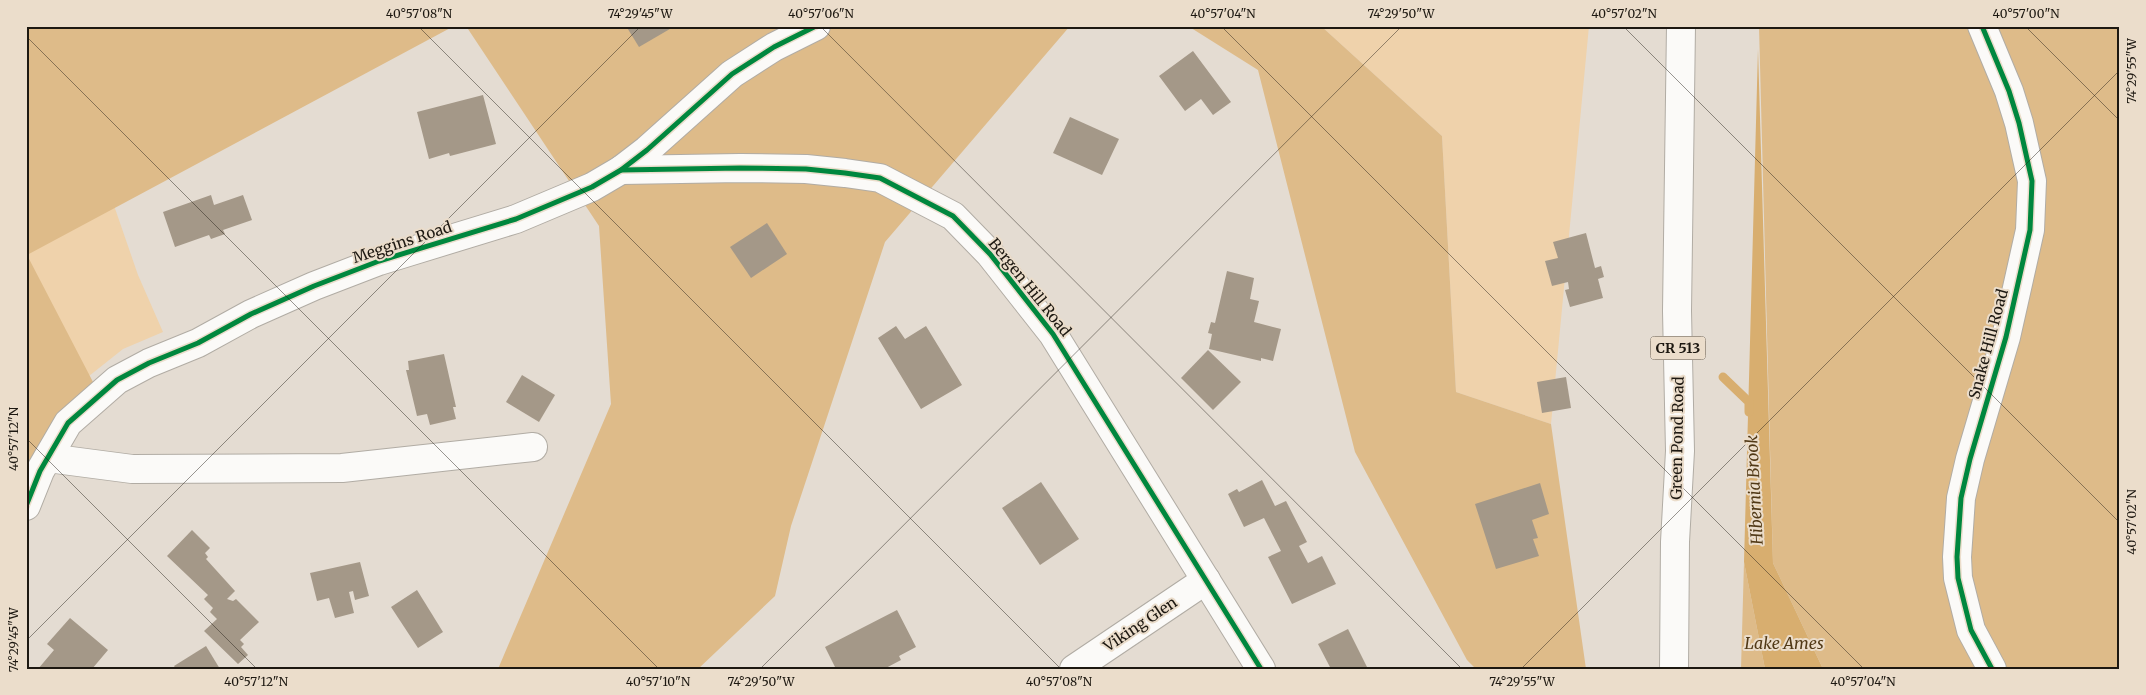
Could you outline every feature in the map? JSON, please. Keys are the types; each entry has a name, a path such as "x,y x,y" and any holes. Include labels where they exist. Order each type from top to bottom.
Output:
{"street":[{"name":"Meggins Road","path":"26,506 48,458 68,423 117,380 149,363 198,343 252,314 314,286 379,261 516,219 592,187 621,170 647,150 732,74 774,47 816,26"},
{"name":"Green Pond Road","path":"1674,669 1675,542 1680,451 1677,311 1681,26"},
{"name":"Snake Hill Road","path":"1982,26 2010,90 2032,181 2030,230 2006,337 1970,460 1961,498 1956,557 1958,578 1971,630 1992,669"},
{"name":"Bergen Hill Road","path":"621,170 740,168 806,169 845,173 880,178 953,216 990,254 1053,334 1118,435 1261,669"},
{"path":"48,458 132,469 342,468 533,447"},
{"name":"Viking Glen","path":"1074,669 1206,580"}],"shaded area":[{"path":"26,26 52,26 138,275 163,332 123,349 26,426"},
{"path":"26,26 454,26 27,255 106,407 26,482"},
{"path":"466,26 1070,26 885,242 791,526 775,596 698,669 498,669 611,404 599,226"},
{"path":"1188,26 1321,26 1442,136 1456,392 1551,424 1586,669 1476,669 1467,660 1355,452 1258,70"},
{"path":"1321,26 1589,26 1551,424 1456,392 1442,136"},
{"path":"1759,26 2120,26 2120,669 1823,669 1773,563"},
{"path":"1744,562 1765,669 1741,669"}],"water":[{"name":"Lake Ames","path":"1758,49 1773,563 1823,669 1765,669 1744,562"}],"building":[{"path":"626,26 675,26 639,47"},
{"path":"1193,51 1231,102 1213,115 1201,99 1185,111 1159,76"},
{"path":"483,95 496,144 450,156 449,153 429,159 417,112"},
{"path":"1070,117 1119,139 1102,175 1053,153"},
{"path":"211,195 214,205 243,195 252,220 223,230 225,234 211,239 209,235 175,247 163,212"},
{"path":"767,223 787,254 751,278 730,247"},
{"path":"1586,233 1595,268 1601,266 1604,277 1598,279 1603,298 1570,307 1565,290 1569,289 1568,282 1552,286 1545,261 1558,258 1553,242"},
{"path":"1227,271 1254,278 1250,299 1259,301 1254,322 1281,329 1273,361 1261,358 1261,361 1209,349 1212,334 1208,333 1211,322 1215,323"},
{"path":"896,326 905,339 926,326 962,385 921,409 878,338"},
{"path":"1208,350 1241,382 1213,410 1181,378"},
{"path":"444,354 456,407 453,407 456,419 430,425 427,414 417,416 406,370 409,370 408,361"},
{"path":"522,375 555,395 539,422 506,402"},
{"path":"1566,377 1571,408 1542,413 1537,382"},
{"path":"1262,480 1275,506 1286,501 1307,542 1299,546 1308,563 1322,556 1336,584 1292,604 1268,557 1281,551 1264,518 1244,527 1228,494 1237,489 1239,492"},
{"path":"1041,482 1079,539 1040,565 1002,508"},
{"path":"1540,483 1549,514 1532,520 1538,538 1533,539 1539,556 1496,569 1475,504"},
{"path":"192,530 210,548 205,553 208,557 206,559 235,591 227,599 233,601 236,599 259,622 240,640 244,644 241,647 248,655 238,664 204,631 217,619 210,612 213,608 204,599 208,595 167,556"},
{"path":"360,562 369,596 355,600 353,591 349,592 354,613 335,618 329,598 317,601 310,573"},
{"path":"417,590 443,632 418,648 391,607"},
{"path":"897,610 916,647 899,656 901,660 884,669 836,669 825,647"},
{"path":"70,618 108,650 92,669 38,669 54,650 47,644"},
{"path":"1348,629 1368,669 1331,669 1318,644"},
{"path":"206,646 220,669 176,669 174,666"}],"waterway":[{"name":"Hibernia Brook","path":"1723,377 1749,402 1749,412"}],"cycle path":[{"path":"26,506 40,471 68,423 117,380 149,363 198,343 251,314 314,286 379,261 516,219 592,187 621,170 647,150 732,74 774,47 816,26"},
{"path":"1982,26 2009,91 2019,123 2032,181 2030,230 2006,337 1970,459 1961,498 1957,557 1958,578 1971,630 1992,669"},
{"path":"621,170 740,168 806,169 845,173 880,178 953,216 990,254 1053,334 1261,669"}]}
